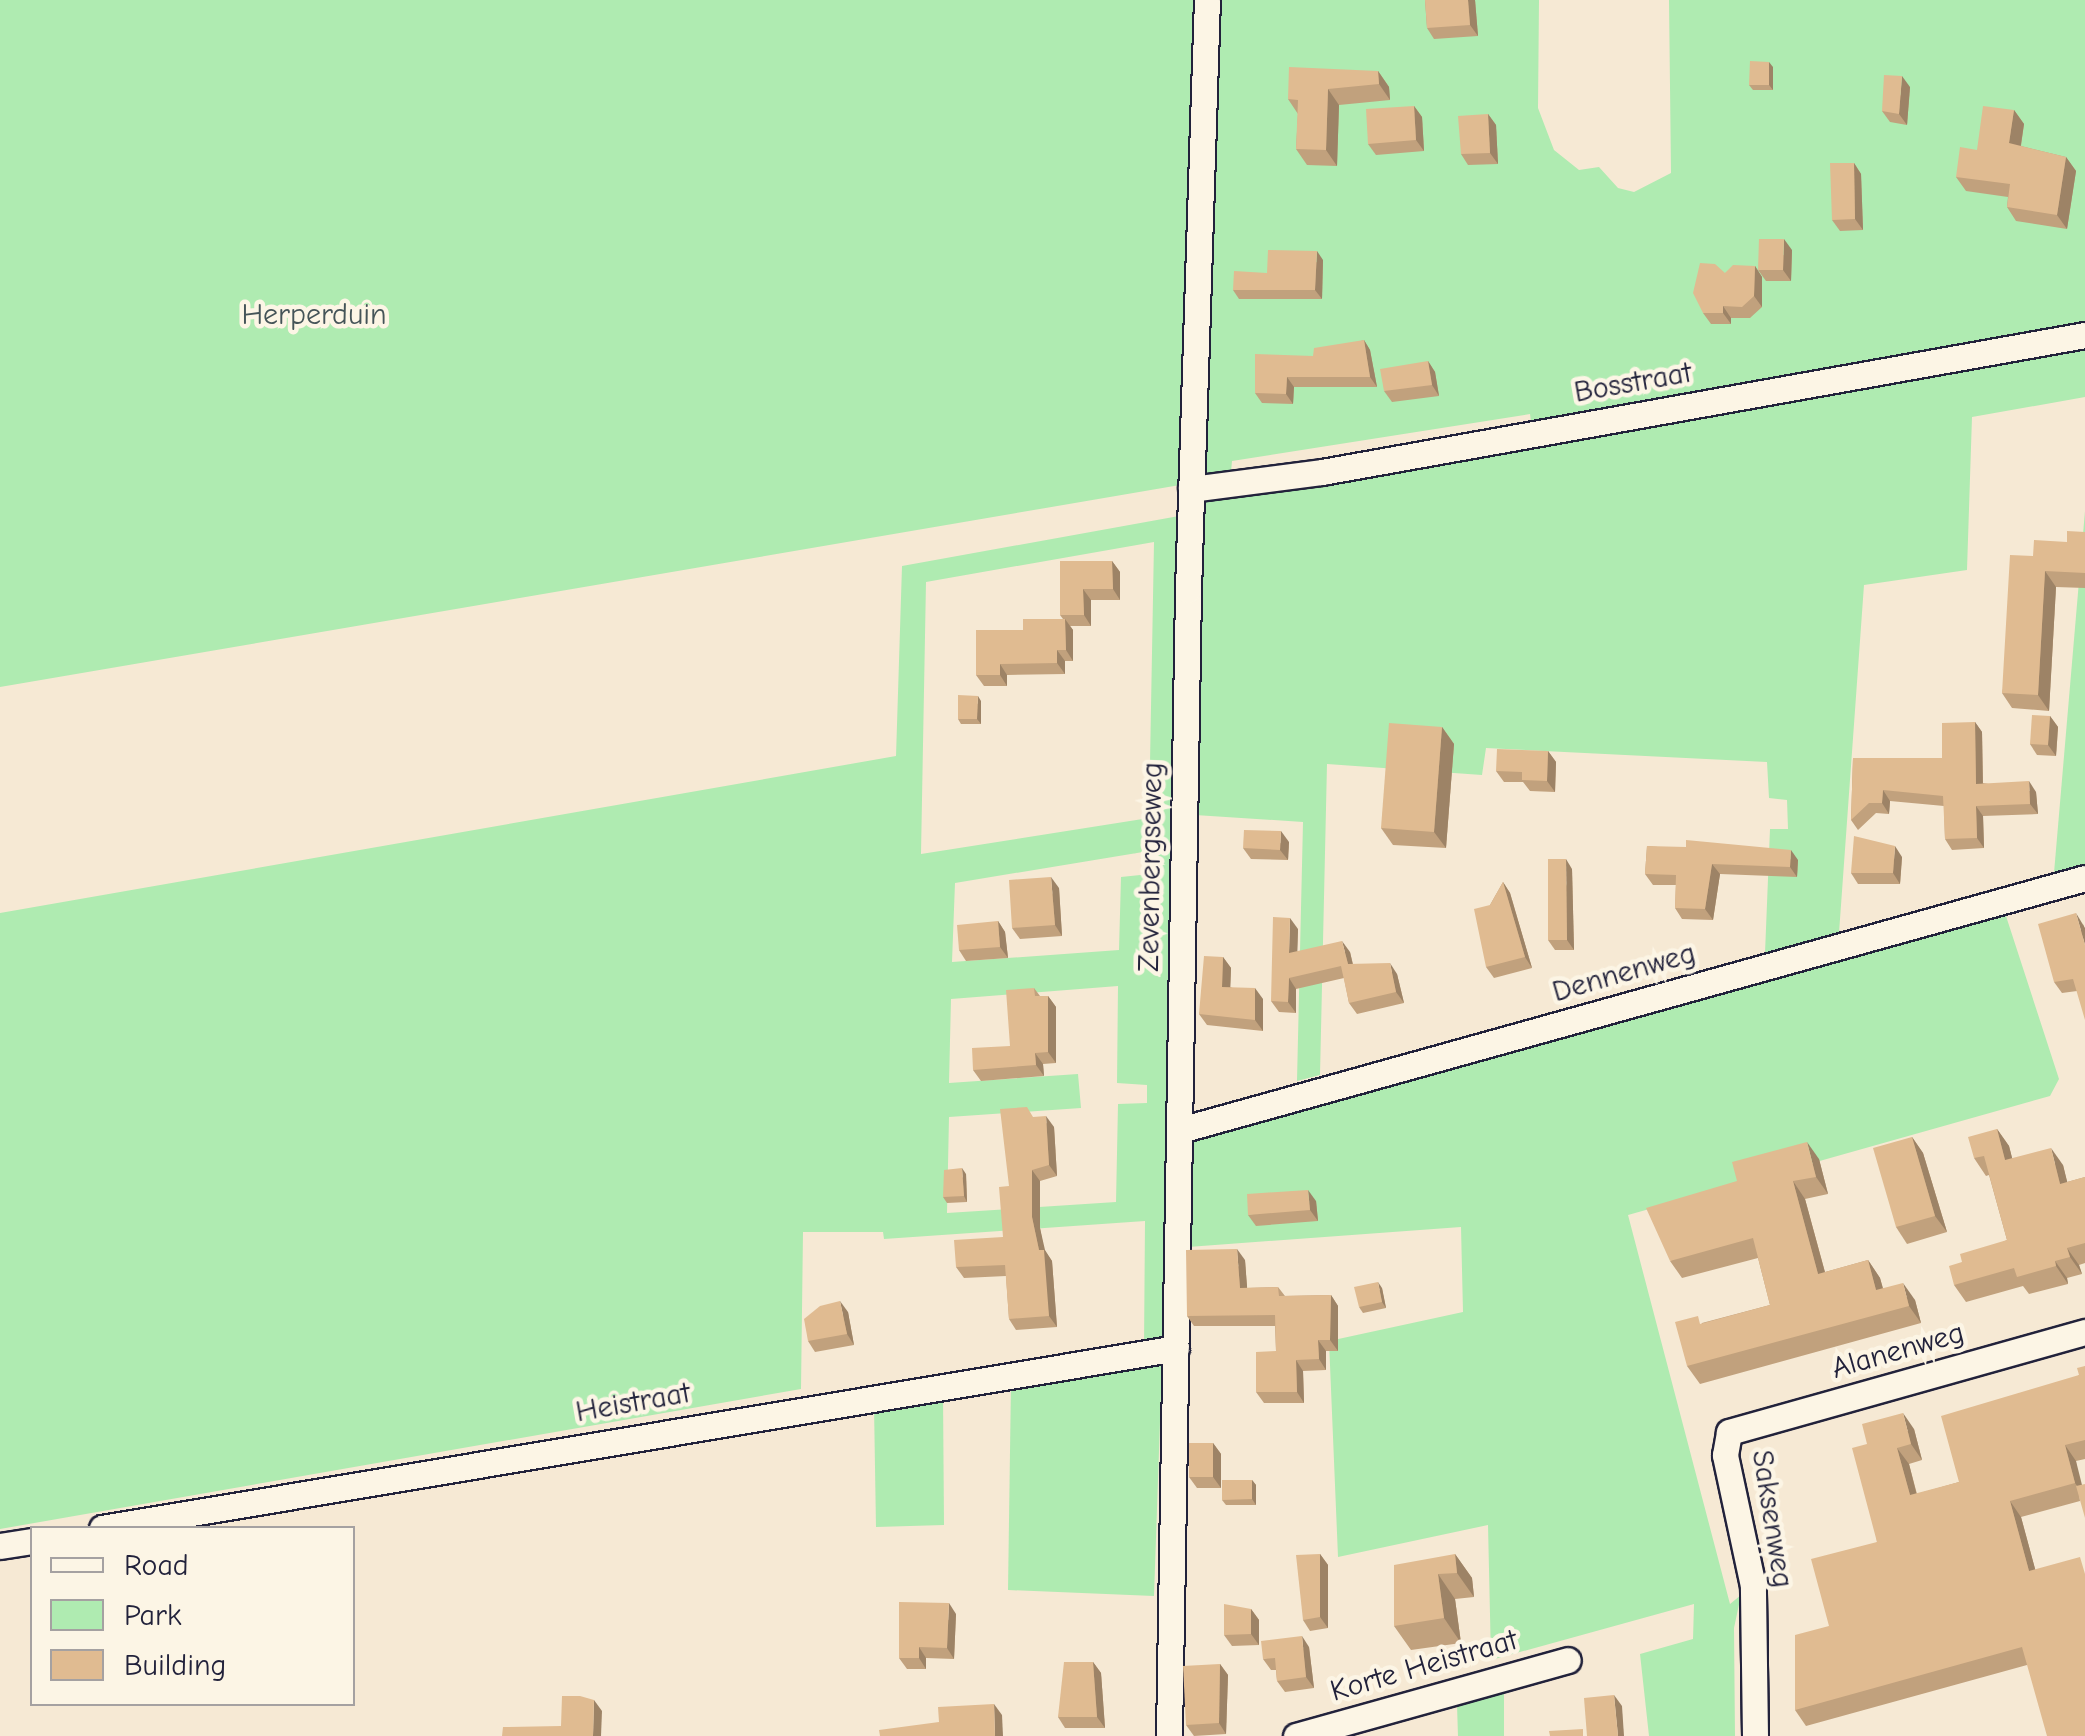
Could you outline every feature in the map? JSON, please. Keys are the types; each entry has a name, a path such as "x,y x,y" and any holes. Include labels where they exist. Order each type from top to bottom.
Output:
{"street":[{"name":"Zevenbergseweg","path":"1170,1736 1191,489 1207,0"},
{"name":"Bosstraat","path":"1191,489 1322,472 2085,336"},
{"name":"Dennenweg","path":"1180,1130 2085,878"},
{"name":"Alanenweg","path":"1729,1432 2085,1332"},
{"name":"Heistraat","path":"114,1526 1176,1348"},
{"name":"Saksenweg","path":"1729,1432 1725,1455 1753,1586 1755,1736"},
{"path":"0,1546 30,1540"},
{"name":"Korte Heistraat","path":"1296,1736 1568,1660"}],"green space":[{"name":"Herperduin","path":"0,0 1539,0 1538,108 1554,150 1579,170 1599,167 1618,188 1634,192 1671,173 1669,0 2085,0 2085,324 1531,422 1530,414 1232,461 1231,472 1180,485 0,687"},
{"path":"2085,346 2085,397 1972,417 1967,570 1864,585 1839,933 1765,953 1770,829 1788,829 1787,800 1769,798 1767,762 1486,748 1482,775 1327,764 1320,1075 1297,1081 1303,822 1195,815 1202,498"},
{"path":"2085,511 2085,864 2054,873"},
{"path":"1179,516 1165,1344 1144,1347 1145,1221 884,1239 883,1232 803,1232 801,1389 0,1529 0,913 896,756 902,566","holes":["1154,542 1149,818 921,854 926,582","1149,851 1150,874 1121,877 1119,950 952,962 955,883","1118,986 1117,1083 1147,1085 1147,1103 1118,1104 1116,1202 947,1213 949,1117 1081,1108 1078,1074 949,1083 951,999"]},
{"path":"2006,916 2059,1079 2050,1096 1628,1215 1730,1604 1741,1595 1734,1628 1735,1736 1649,1736 1640,1654 1693,1639 1694,1604 1491,1660 1488,1525 1338,1557 1329,1341 1463,1312 1461,1227 1188,1247 1189,1138"},
{"path":"1162,1364 1154,1596 1008,1590 1011,1383"},
{"path":"943,1395 944,1525 876,1527 874,1406"},
{"path":"1504,1691 1504,1736 1458,1736 1457,1705"}],"building":[{"path":"1425,0 1468,0 1470,25 1427,28"},
{"path":"1750,61 1769,62 1769,85 1749,85"},
{"path":"1289,67 1378,71 1379,84 1328,89 1326,150 1296,149 1298,100 1288,99"},
{"path":"1884,75 1902,76 1899,114 1882,111"},
{"path":"1414,106 1416,140 1368,144 1366,109"},
{"path":"1983,106 2014,110 2009,143 2066,157 2057,215 2007,207 2010,184 1956,177 1960,147 1977,150"},
{"path":"1488,114 1490,153 1461,154 1458,116"},
{"path":"1830,163 1854,163 1855,219 1832,220"},
{"path":"1759,239 1784,239 1783,270 1758,270"},
{"path":"1268,250 1317,251 1315,290 1233,290 1234,271 1267,273"},
{"path":"1700,263 1715,264 1725,273 1733,265 1755,266 1754,296 1742,307 1723,306 1723,313 1703,313 1693,293"},
{"path":"1364,340 1370,377 1287,377 1286,394 1255,393 1255,354 1313,356 1314,348"},
{"path":"1428,361 1432,385 1384,391 1380,369"},
{"path":"2067,531 2085,532 2085,573 2045,571 2038,695 2002,693 2010,555 2033,556 2034,540 2067,542"},
{"path":"1060,561 1112,561 1113,589 1083,589 1084,615 1060,615"},
{"path":"1023,619 1065,619 1066,650 1057,650 1057,663 1000,664 1000,675 976,675 976,630 1023,630"},
{"path":"958,695 978,696 977,719 958,719"},
{"path":"2032,715 2050,716 2048,745 2030,744"},
{"path":"1975,722 1976,784 2029,781 2030,804 1976,806 1977,838 1945,839 1943,796 1883,790 1882,803 1869,803 1851,820 1853,758 1942,758 1942,723"},
{"path":"1389,723 1442,727 1434,832 1381,828"},
{"path":"1497,749 1548,751 1547,781 1522,780 1522,772 1496,771"},
{"path":"1244,830 1281,831 1280,850 1243,848"},
{"path":"1854,836 1895,846 1893,873 1851,873"},
{"path":"1686,840 1791,850 1790,867 1712,864 1705,909 1675,908 1676,875 1645,874 1647,846 1686,847"},
{"path":"1548,859 1566,859 1567,940 1548,940"},
{"path":"1051,877 1055,925 1012,928 1009,880"},
{"path":"1503,882 1525,957 1486,967 1474,909 1490,905"},
{"path":"2076,913 2085,945 2085,1020 2073,979 2054,982 2038,924"},
{"path":"1273,917 1290,918 1289,953 1342,941 1348,964 1390,963 1396,992 1349,1003 1341,966 1289,978 1288,1002 1271,1001"},
{"path":"998,921 1000,947 959,950 957,925"},
{"path":"1204,956 1223,957 1222,987 1255,988 1255,1020 1199,1014"},
{"path":"1034,988 1035,996 1048,996 1048,1052 1035,1053 1036,1065 973,1070 972,1048 1010,1046 1006,990"},
{"path":"1027,1107 1033,1117 1046,1116 1049,1165 1032,1170 1032,1217 1039,1250 1044,1250 1049,1316 1009,1319 1005,1265 956,1267 954,1240 1003,1237 999,1187 1009,1186 1000,1109"},
{"path":"1997,1129 2005,1160 2051,1148 2060,1184 2085,1177 2085,1243 2067,1248 2070,1257 2055,1261 2056,1266 2017,1277 2014,1268 1954,1285 1949,1266 1962,1262 1960,1254 2007,1240 1984,1156 1974,1158 1968,1137"},
{"path":"1912,1137 1935,1216 1896,1227 1873,1148"},
{"path":"1807,1142 1816,1177 1793,1181 1818,1274 1868,1260 1876,1290 1903,1283 1909,1306 1687,1366 1675,1322 1698,1316 1700,1324 1770,1305 1753,1238 1670,1261 1646,1208 1737,1181 1732,1162"},
{"path":"962,1168 964,1196 943,1197 944,1170"},
{"path":"1308,1190 1310,1210 1248,1215 1247,1194"},
{"path":"1237,1249 1240,1288 1278,1287 1279,1296 1331,1295 1330,1340 1318,1340 1319,1359 1296,1360 1297,1392 1256,1392 1256,1352 1276,1351 1275,1315 1187,1316 1186,1250"},
{"path":"1378,1282 1382,1302 1359,1307 1354,1287"},
{"path":"840,1301 847,1334 808,1341 804,1319 820,1306"},
{"path":"2085,1366 2085,1440 2065,1445 2075,1483 2010,1501 2029,1571 2080,1557 2085,1574 2085,1736 2047,1736 2022,1647 1795,1710 1795,1635 1829,1626 1811,1559 1877,1542 1852,1448 1867,1444 1862,1424 1903,1413 1911,1444 1897,1448 1910,1495 1959,1482 1941,1416 2079,1375 2077,1368"},
{"path":"1189,1443 1213,1443 1213,1477 1189,1477"},
{"path":"1222,1480 1252,1480 1252,1499 1222,1500"},
{"path":"2085,1484 2085,1518 2076,1486"},
{"path":"1320,1554 1320,1617 1303,1620 1296,1555"},
{"path":"1455,1554 1457,1573 1438,1574 1444,1618 1394,1626 1394,1565"},
{"path":"899,1602 949,1603 947,1648 919,1647 919,1658 899,1658"},
{"path":"1224,1604 1251,1609 1251,1634 1224,1635"},
{"path":"1302,1636 1306,1677 1277,1681 1275,1658 1263,1659 1261,1641"},
{"path":"1064,1662 1093,1662 1097,1717 1058,1717"},
{"path":"1220,1664 1219,1723 1186,1725 1183,1666"},
{"path":"1614,1695 1618,1736 1587,1736 1584,1698"},
{"path":"562,1696 594,1700 593,1736 502,1736 503,1727 561,1726"},
{"path":"994,1704 995,1736 880,1736 879,1730 939,1722 938,1707"},
{"path":"1583,1729 1583,1736 1550,1736 1549,1731"}]}
